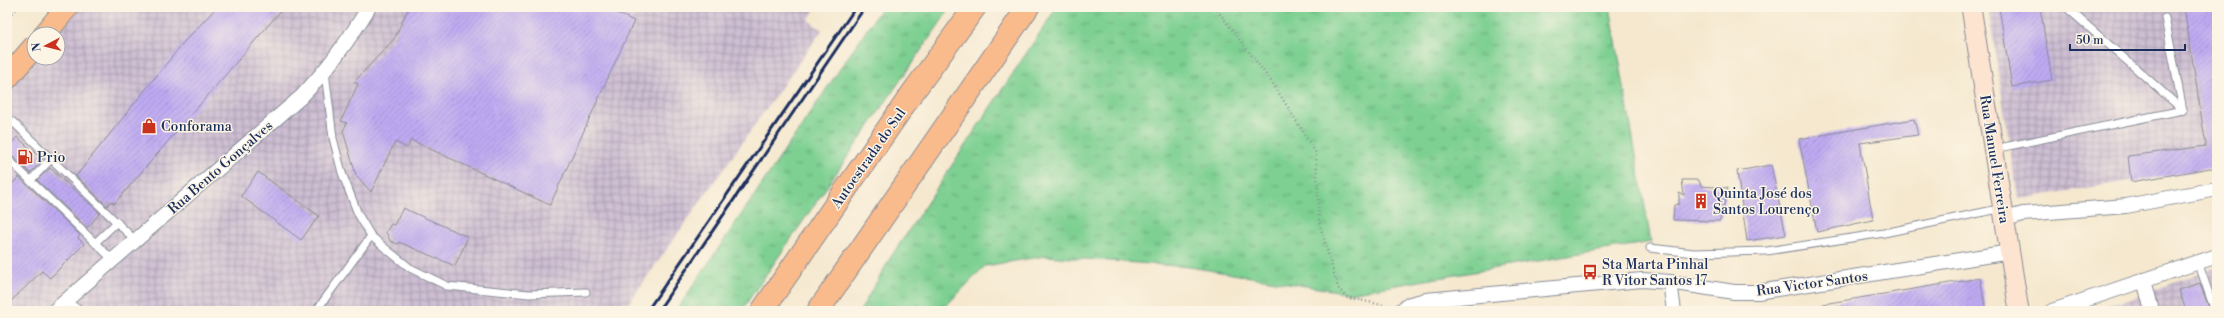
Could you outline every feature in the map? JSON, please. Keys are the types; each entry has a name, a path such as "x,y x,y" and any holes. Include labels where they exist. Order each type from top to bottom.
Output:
{"main road":[{"path":"52,26 67,7"},
{"name":"Autoestrada do Sul","path":"762,311 913,92 975,7"},
{"path":"818,311 1028,7"},
{"path":"7,78 26,56"}],"street":[{"name":"Rua Bento Gonçalves","path":"54,311 301,97 325,72 351,36 369,7"},
{"name":"Rua Manuel Ferreira","path":"1971,7 2019,311"},
{"path":"2004,213 2023,214 2126,206 2217,189"},
{"name":"Rua Victor Santos","path":"1401,311 1415,301 1627,280 1670,282 1734,292 1758,292 2010,252"},
{"path":"2052,311 2217,256"},
{"path":"2144,280 2152,311"},
{"path":"1670,282 1674,311"}],"lane":[{"path":"2066,7 2183,110"},
{"path":"2165,18 2183,110"},
{"path":"325,72 333,138 342,173 358,214 371,236 410,268 447,286 529,294 586,292"},
{"path":"1994,149 2183,110"},
{"path":"7,129 13,122 135,240"},
{"path":"7,158 113,260"},
{"path":"30,181 51,159"},
{"path":"1650,248 1694,253 1767,251 2004,213"},
{"path":"95,243 117,222"},
{"path":"316,311 371,236"},
{"path":"2198,262 2214,311"},
{"path":"66,300 81,311"}],"path":[{"path":"7,19 18,7"},
{"path":"1215,7 1274,85 1316,153 1320,222 1338,288 1346,297 1401,311"}],"shaded area":[{"path":"79,7 816,7 808,20 822,30 623,311 7,311 7,88 27,66 66,66 66,26 62,26"},
{"path":"1988,7 2217,7 2217,167 2018,199"},
{"path":"2217,267 2217,311 2095,311"}],"green space":[{"path":"882,7 951,7 741,311 676,311"},
{"path":"1057,7 1610,7 1651,242 1349,293 1190,267 1045,256 985,266 941,311 860,311 891,257"}],"building":[{"name":"Conforama","path":"217,7 284,7 114,204 111,201 107,206 76,176 183,43"},
{"path":"409,7 604,7 634,21 550,205 411,140 407,148 395,142 371,192 356,175 343,131 347,123 341,121 358,84 354,82 394,39"},
{"path":"1999,7 2040,7 2052,80 2012,87"},
{"path":"2184,7 2217,7 2217,169 2210,168 2131,182 2128,156 2206,146"},
{"path":"1914,119 1918,135 1860,143 1873,220 1817,232 1799,139"},
{"path":"17,137 43,160 30,173 7,151 7,148"},
{"path":"1771,165 1786,235 1747,241 1737,171"},
{"path":"50,168 100,213 87,228 37,180"},
{"path":"258,172 319,216 301,240 241,196"},
{"path":"19,177 80,235 78,238 84,244 50,278 42,271 7,305 7,189"},
{"name":"Quinta José dos Santos Lourenço","path":"1682,180 1699,180 1701,186 1728,188 1720,221 1673,220 1674,205 1679,204 1679,193 1684,195"},
{"path":"403,208 468,237 455,266 399,242 398,244 390,241 386,232 391,224 394,225"},
{"path":"1980,278 1986,311 1823,311 1823,304"},
{"path":"2200,283 2210,311 2186,311 2179,290"}],"railway":[{"path":"647,311 856,7"},
{"path":"658,311 865,7"}],"place":[{"name":"Conforama","path":"149,126"},
{"name":"Prio","path":"25,157"},
{"name":"Quinta José dos Santos Lourenço","path":"1701,201"},
{"name":"Sta Marta Pinhal R Vitor Santos 17","path":"1590,272"}]}
